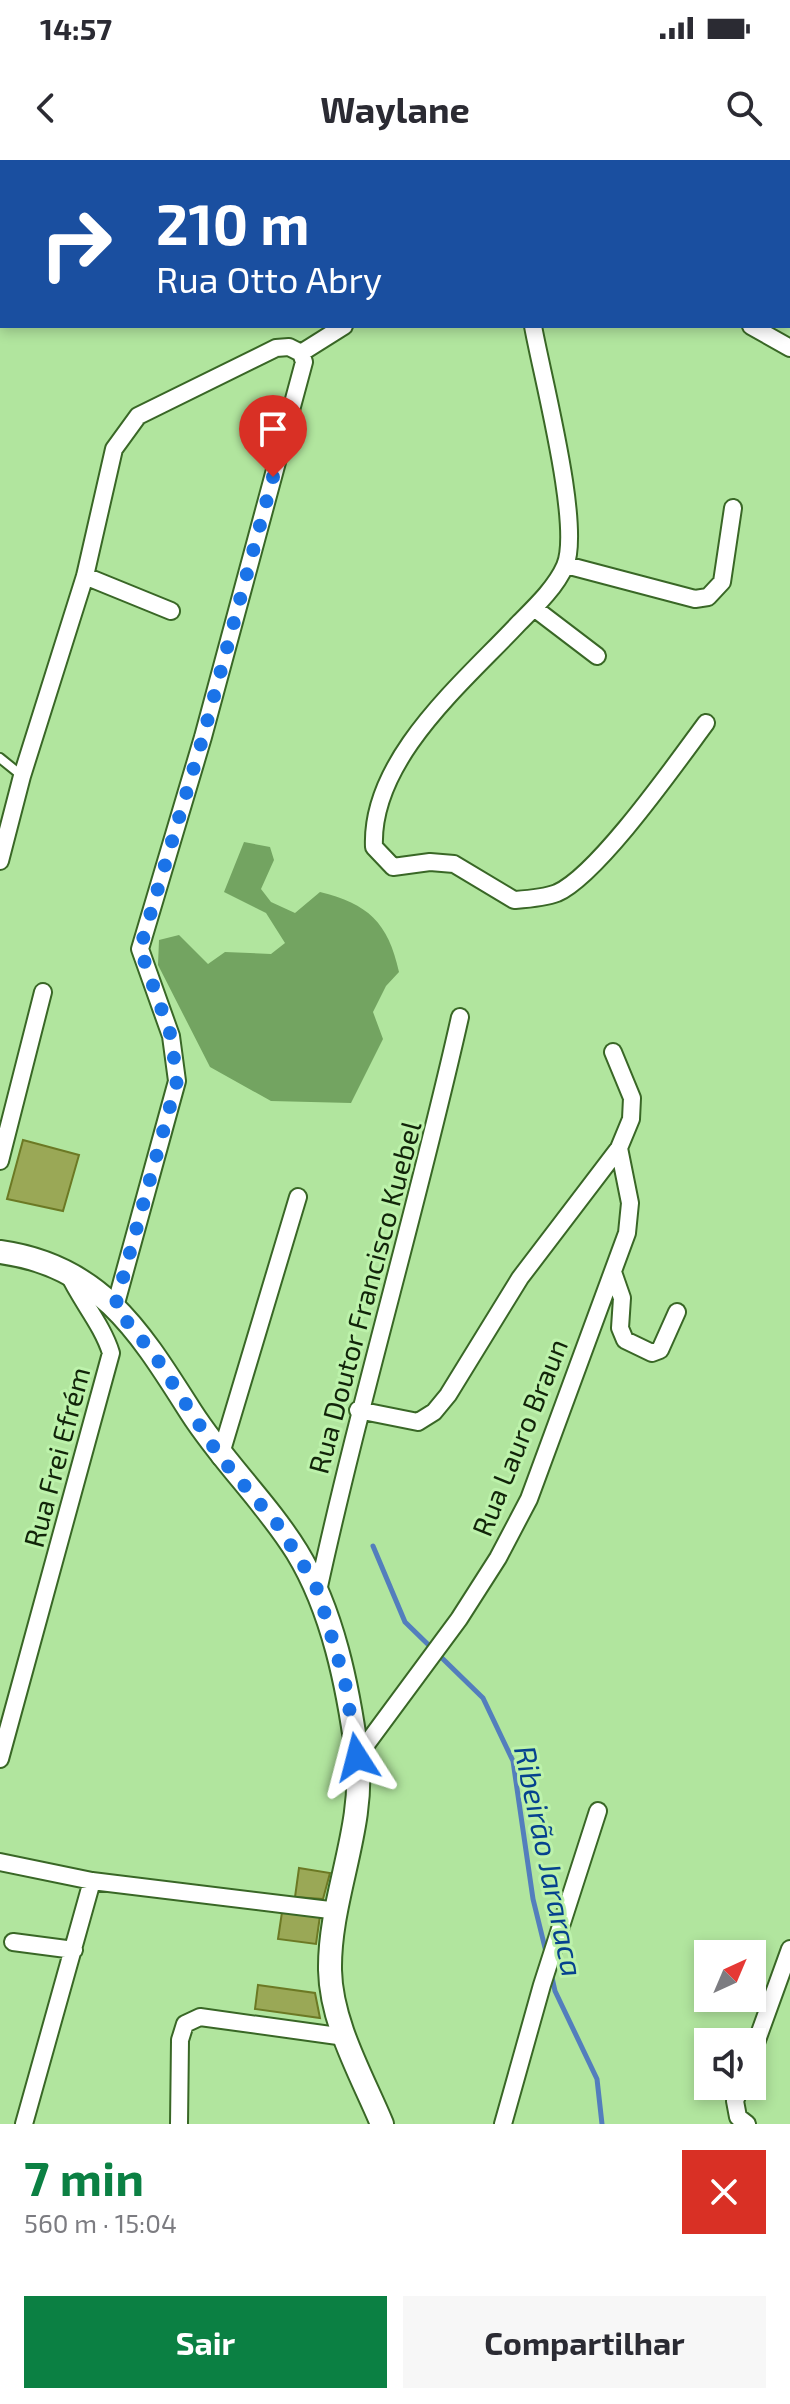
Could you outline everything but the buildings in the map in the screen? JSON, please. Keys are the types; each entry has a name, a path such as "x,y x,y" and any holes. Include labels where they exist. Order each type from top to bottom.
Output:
{"main road":[{"path":"0,1252 50,1261 67,1270 115,1307 155,1356 220,1457 278,1525 318,1591 345,1682 357,1757 354,1825 330,1966 331,1987 345,2037 382,2124"}],"street":[{"path":"301,353 341,328"},
{"path":"533,328 569,500 566,565 534,608 439,705 387,779 373,827 374,847 393,867 430,862 454,864 514,900 558,893 586,870 664,781 706,723"},
{"path":"755,328 790,348"},
{"path":"0,861 22,776 85,576 114,449 138,416 276,348 289,347 301,353 304,362 207,722 140,949 171,1036 177,1081 115,1307"},
{"path":"566,565 695,599 708,597 722,582 733,508"},
{"path":"85,576 171,611"},
{"path":"534,608 597,656"},
{"path":"0,1161 43,992"},
{"name":"Rua Doutor Francisco Kuebel","path":"318,1591 358,1410 426,1169 460,1017"},
{"path":"358,1410 418,1422 434,1412 520,1278 619,1148 631,1119 632,1098 613,1052"},
{"name":"Rua Lauro Braun","path":"357,1757 459,1619 498,1558 529,1499 627,1233 630,1203 619,1148"},
{"path":"220,1457 298,1197"},
{"name":"Rua Frei Efrém","path":"0,1759 111,1353 67,1270"},
{"path":"614,1275 622,1298 620,1328 625,1340 652,1353 660,1350 677,1312"},
{"path":"503,2124 542,1985 556,1950 598,1811"},
{"path":"0,1862 92,1881 338,1911"},
{"path":"24,2124 92,1881"},
{"path":"13,1942 74,1950"},
{"path":"761,2028 790,1949"},
{"path":"179,2124 180,2040 185,2024 200,2017 345,2037"},
{"path":"735,2100 738,2117 747,2124"}],"lane":[{"path":"0,758 22,776"}],"green space":[{"path":"244,842 270,847 274,860 261,889 271,902 295,913 320,892 337,897 363,909 389,940 399,972 386,986 373,1012 383,1039 351,1103 271,1101 210,1067 158,965 159,940 179,935 208,964 225,952 271,954 285,943 266,913 224,892"}],"waterway":[{"name":"Ribeirão Jararaca","path":"373,1546 405,1622 483,1698 513,1761 533,1899 547,1956"},
{"name":"Ribeirão Jararaca","path":"551,1973 555,1991 597,2079 602,2124"}],"route":[{"path":"273,477 203,737 140,949 171,1036 177,1060 177,1081 115,1307 155,1356 220,1457 278,1525 318,1591 345,1682 357,1757"}]}
